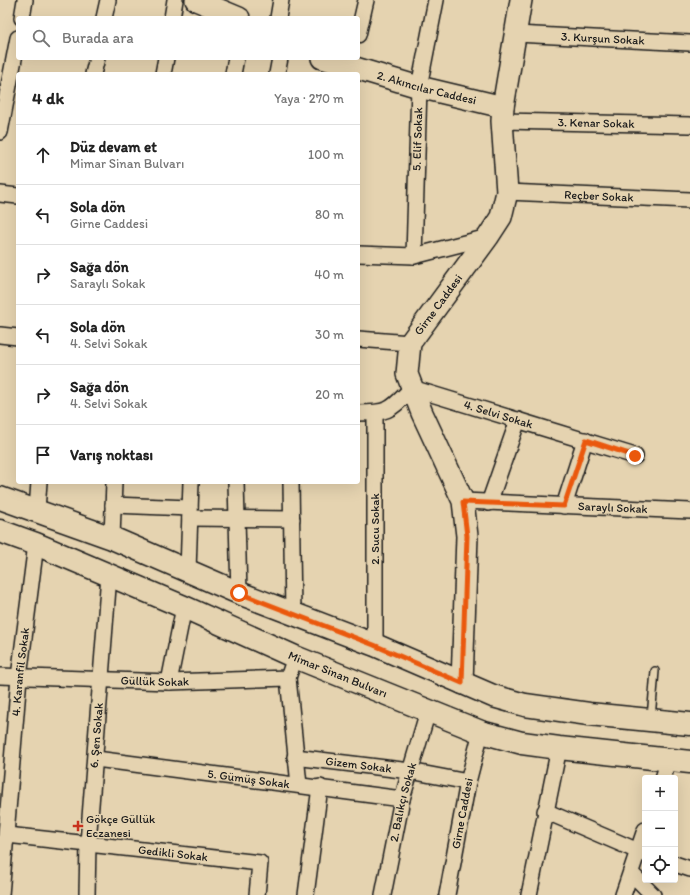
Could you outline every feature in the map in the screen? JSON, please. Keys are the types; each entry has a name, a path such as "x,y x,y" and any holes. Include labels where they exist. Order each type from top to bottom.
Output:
{"main road":[{"name":"Girne Caddesi","path":"462,683 467,536 463,502 407,374 410,343 501,217 508,192 502,114 521,0"},
{"path":"201,1 235,16"},
{"name":"2. Akıncılar Caddesi","path":"329,60 502,114"},
{"path":"0,498 112,538 239,593 374,645 493,696 525,705 690,724"},
{"name":"Mimar Sinan Bulvarı","path":"0,531 36,544 184,607 295,657 481,732 522,742 674,767"}],"street":[{"path":"22,16 25,0"},
{"path":"104,16 108,0"},
{"path":"172,16 175,0"},
{"path":"278,16 281,0"},
{"path":"360,26 366,0"},
{"name":"5. Elif Sokak","path":"414,256 419,87 436,0"},
{"name":"3. Kurşun Sokak","path":"516,34 690,44"},
{"path":"0,132 16,48"},
{"path":"93,72 96,60"},
{"path":"163,72 166,60"},
{"path":"233,72 236,60"},
{"path":"277,72 280,60"},
{"name":"3. Kenar Sokak","path":"502,114 690,125"},
{"name":"Reçber Sokak","path":"508,192 690,200"},
{"path":"0,194 16,196"},
{"path":"360,254 414,256 488,237"},
{"path":"0,334 16,337"},
{"path":"360,339 410,343"},
{"path":"360,413 374,413 390,410 412,388"},
{"name":"4. Selvi Sokak","path":"412,388 635,456"},
{"name":"2. Sucu Sokak","path":"374,413 374,645"},
{"path":"489,503 518,420"},
{"path":"564,506 586,440"},
{"path":"37,510 39,484"},
{"path":"112,538 114,484"},
{"path":"188,571 191,484"},
{"path":"236,484 239,593"},
{"path":"291,484 293,613"},
{"name":"Saraylı Sokak","path":"463,502 690,511"},
{"path":"113,505 238,518 292,519"},
{"name":"4. Karanfil Sokak","path":"1,895 19,677 36,544"},
{"name":"6. Şen Sokak","path":"87,895 88,843 96,758 100,681 109,575"},
{"path":"169,682 184,607"},
{"path":"295,657 288,678 295,758 299,784"},
{"name":"Güllük Sokak","path":"0,676 100,681 169,682 288,678"},
{"name":"2. Balıkçı Sokak","path":"383,895 402,799 428,711"},
{"name":"Girne Caddesi","path":"447,895 468,782 481,732"},
{"path":"528,895 559,748"},
{"name":"5. Gümüş Sokak","path":"96,758 402,799"},
{"name":"Gizem Sokak","path":"295,758 410,771 468,782"},
{"path":"306,895 320,787"},
{"path":"545,811 641,853 631,873 623,895"},
{"name":"Gedikli Sokak","path":"7,835 260,862 257,895"},
{"path":"678,865 690,869"},
{"path":"631,873 653,895"}],"lane":[{"path":"651,720 655,671"}],"place":[{"name":"Gökçe Güllük Eczanesi","path":"78,826"}],"route":[{"path":"239,593 374,645 462,683 467,536 463,502 564,506 586,440 635,456"}]}
